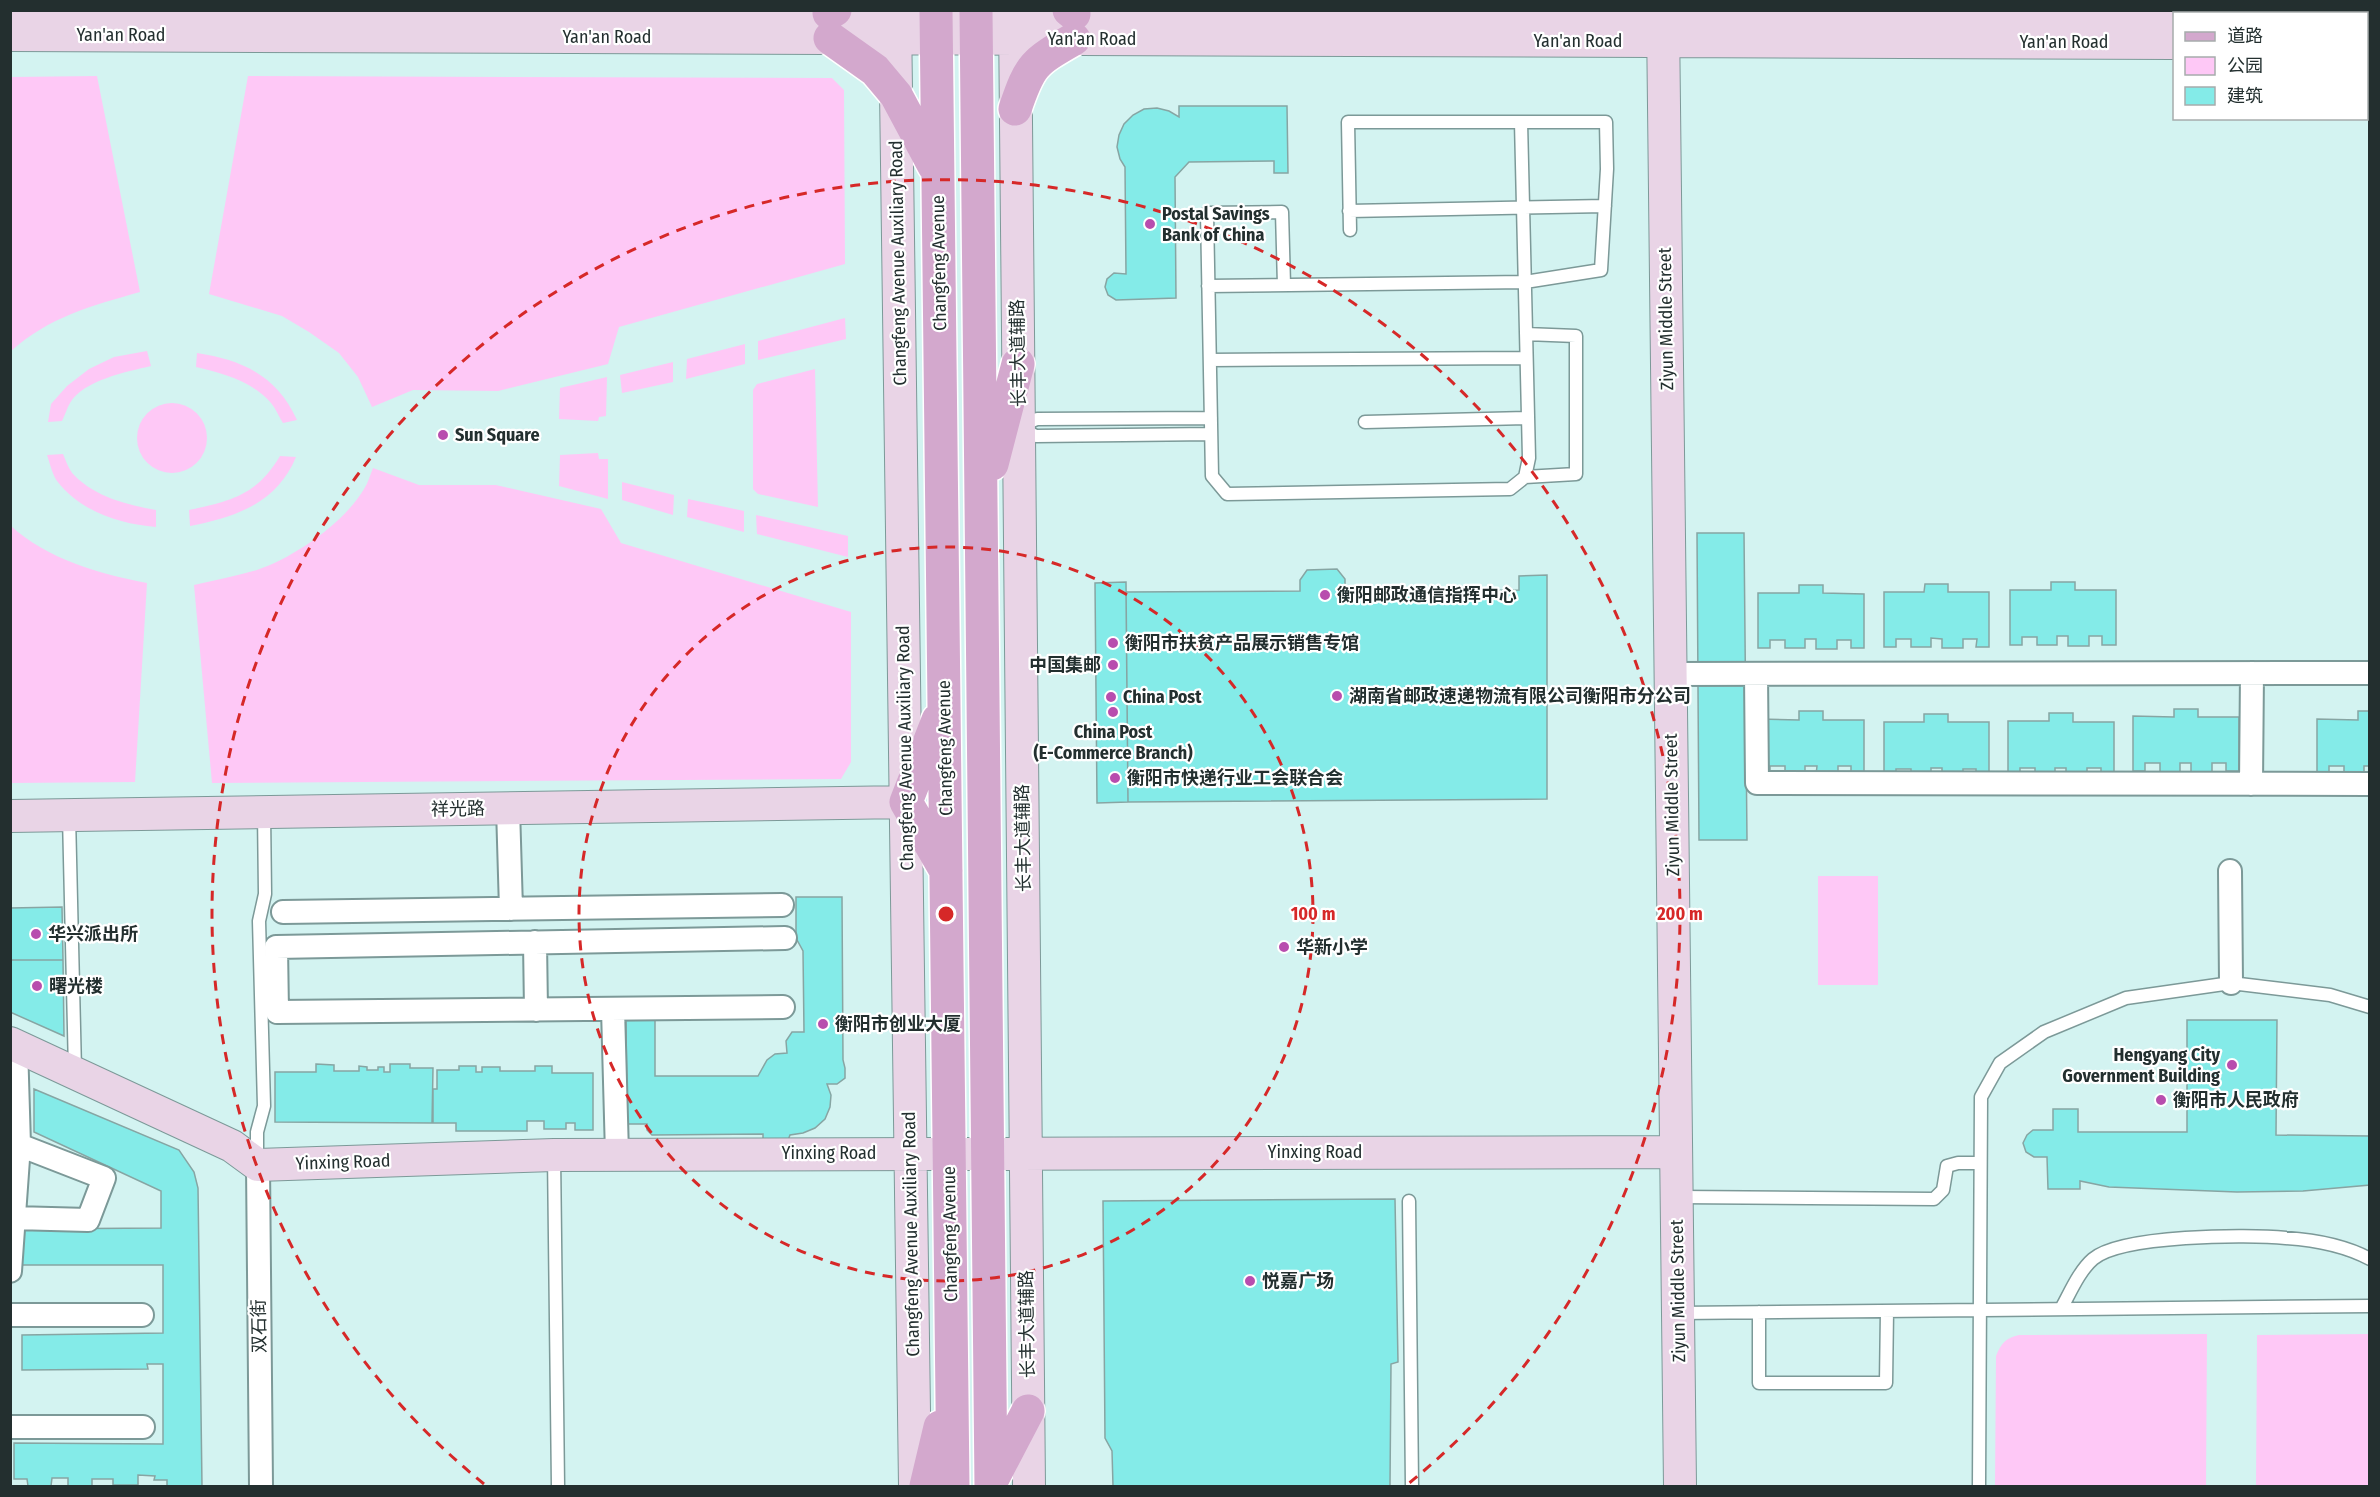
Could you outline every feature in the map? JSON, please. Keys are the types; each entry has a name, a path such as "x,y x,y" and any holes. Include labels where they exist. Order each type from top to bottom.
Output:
{"main road":[{"name":"Yan'an Road","path":"20,10 171,16 1073,21 1663,29 2079,24 2173,18"},
{"name":"Yan'an Road","path":"1073,21 1315,13 1565,13 1663,29 1791,14 2079,24 2173,43"},
{"name":"Yan'an Road","path":"10,35 171,16"},
{"path":"831,21 896,95 937,172"},
{"name":"Changfeng Avenue Auxiliary Road","path":"895,21 915,1486"},
{"name":"Changfeng Avenue","path":"936,21 953,1486"},
{"path":"976,21 1000,427"},
{"name":"长丰大道辅路","path":"1016,21 1018,364"},
{"path":"1016,109 1027,75 1073,21"},
{"name":"Ziyun Middle Street","path":"1663,29 1680,1486"},
{"path":"991,1485 981,506 1018,364"},
{"path":"941,427 1000,427"},
{"name":"长丰大道辅路","path":"1000,427 1026,1152 1029,1486"},
{"path":"944,705 906,802 946,871"},
{"name":"祥光路","path":"10,816 906,802"},
{"path":"13,1044 232,1146 258,1165"},
{"name":"Yinxing Road","path":"258,1165 617,1154 1676,1152"},
{"path":"926,1486 952,1379"},
{"path":"991,1485 1028,1411"}],"street":[{"path":"2251,784 2252,673"},
{"path":"1671,674 2370,673"},
{"path":"1755,674 1757,783 2370,784"},
{"path":"508,808 511,909"},
{"path":"2230,871 2231,983"},
{"path":"283,912 782,906"},
{"path":"783,1007 277,1012 276,947 784,938"},
{"path":"535,942 536,1010"},
{"path":"613,1009 617,1154"},
{"path":"10,1271 19,1145 13,1044"},
{"path":"14,1218 88,1220 104,1178 19,1145"},
{"name":"双石街","path":"258,1165 261,1486"},
{"path":"10,1315 142,1315"},
{"path":"10,1427 143,1427"}],"lane":[{"path":"1208,286 1525,282 1601,270 1605,206 1606,122 1348,122 1350,230"},
{"path":"1521,122 1529,458 1525,477"},
{"path":"1349,211 1605,206"},
{"path":"1284,285 1282,212 1207,213 1212,476 1227,494 1510,489 1525,477 1576,474 1576,336 1526,334"},
{"path":"1210,360 1526,358"},
{"path":"1000,427 1037,418 1211,418"},
{"path":"1365,422 1528,418"},
{"path":"1000,427 1036,436 1211,434"},
{"path":"258,1165 257,1132 264,1106 259,921 265,894 264,812"},
{"path":"69,815 76,1073"},
{"path":"1979,1486 1981,1097 2000,1062 2044,1032 2126,998 2231,983 2330,995 2370,1007"},
{"path":"554,1155 558,1486"},
{"path":"1677,1197 1934,1199 1943,1190 1947,1166 1958,1163 1980,1163"},
{"path":"1409,1201 1412,1486"},
{"path":"2061,1309 2092,1259 2105,1252 2151,1241 2177,1238 2285,1238 2339,1246 2370,1259"},
{"path":"1678,1313 2370,1306"},
{"path":"1759,1312 1759,1383 1886,1383 1887,1311"}],"green space":[{"path":"97,76 140,292 71,314 40,329 11,351 11,77"},
{"path":"248,76 832,78 844,90 845,264 619,327 608,364 498,391 413,390 372,407 358,377 339,353 309,332 282,316 209,294"},
{"path":"845,318 846,339 758,360 758,341"},
{"path":"745,344 745,364 686,379 687,359"},
{"path":"147,351 151,366 106,378 85,388 70,403 62,421 48,422 51,404 67,386 89,369 114,357"},
{"path":"197,353 229,360 269,381 289,405 297,420 283,423 271,403 255,389 226,375 196,367"},
{"path":"673,362 673,382 622,393 620,375"},
{"path":"815,369 818,507 758,494 753,489 753,390 757,384"},
{"path":"607,377 606,416 599,417 598,421 559,419 560,388"},
{"path":"165,403 179,403 192,409 201,418 207,431 205,451 197,463 179,473 165,473 152,467 143,458 137,445 137,431 143,418 152,409"},
{"path":"598,453 599,459 608,459 608,499 559,486 560,455"},
{"path":"63,454 72,473 82,483 123,503 156,510 156,527 114,519 77,500 57,481 47,455"},
{"path":"280,456 296,457 288,473 266,497 239,512 190,526 189,510 242,494 262,480"},
{"path":"373,468 419,485 496,485 601,509 621,543 851,612 851,762 841,779 212,783 194,585 257,570 302,548 331,526 355,502 368,482"},
{"path":"622,482 674,495 673,515 622,500"},
{"path":"688,499 744,511 744,532 687,517"},
{"path":"756,515 848,536 848,557 757,534"},
{"path":"11,526 41,548 75,564 147,583 135,782 11,783"},
{"path":"1818,876 1878,876 1878,985 1818,985"},
{"path":"2207,1334 2206,1486 1995,1486 1996,1356 2002,1344 2007,1340 2019,1335"},
{"path":"2369,1334 2369,1486 2256,1486 2257,1335"}],"building":[{"name":"Postal Savings Bank of China","path":"1179,106 1287,106 1288,173 1274,173 1274,161 1189,162 1175,177 1176,298 1116,300 1108,295 1105,287 1107,279 1114,273 1126,274 1125,167 1117,147 1119,135 1124,124 1144,109 1157,108 1179,117"},
{"path":"1697,533 1744,533 1747,840 1699,840"},
{"name":"湖南省邮政速递物流有限公司衡阳市分公司","path":"1337,569 1345,579 1345,591 1519,590 1519,576 1547,575 1547,799 1128,802 1126,592 1300,591 1300,580 1307,570"},
{"name":"China Post","path":"1126,582 1128,802 1097,803 1095,583"},
{"path":"2051,582 2075,582 2075,590 2116,590 2116,645 2102,645 2102,636 2089,636 2089,646 2068,646 2068,636 2057,636 2057,645 2037,645 2037,637 2022,637 2022,645 2010,645 2010,590 2051,590"},
{"path":"1925,584 1948,584 1948,592 1989,592 1989,647 1976,647 1977,639 1963,639 1963,648 1942,648 1942,639 1931,638 1931,647 1911,647 1911,639 1896,639 1896,647 1884,647 1884,592 1924,592"},
{"path":"1799,585 1823,585 1823,593 1864,594 1864,648 1851,648 1851,640 1837,640 1837,649 1816,649 1816,639 1805,639 1805,648 1785,648 1785,640 1770,640 1770,648 1758,648 1758,593 1799,593"},
{"path":"2174,709 2198,709 2198,717 2239,717 2239,771 2226,771 2226,763 2212,763 2212,772 2191,772 2191,763 2180,763 2180,772 2160,772 2160,763 2145,763 2145,771 2133,771 2133,716 2174,717"},
{"path":"1799,711 1823,711 1823,720 1864,720 1864,774 1851,774 1851,766 1838,766 1838,775 1816,775 1817,766 1805,766 1805,775 1785,775 1785,766 1770,766 1770,775 1758,774 1758,719 1799,720"},
{"path":"2358,711 2370,711 2370,766 2364,766 2364,775 2344,775 2344,766 2329,766 2329,775 2317,774 2317,719 2358,720"},
{"path":"2049,713 2073,713 2073,722 2114,722 2114,776 2101,776 2101,768 2087,768 2087,777 2066,777 2066,768 2055,768 2055,777 2035,777 2035,768 2020,768 2020,776 2008,776 2008,721 2049,721"},
{"path":"1924,714 1948,714 1948,722 1989,722 1989,777 1976,777 1976,769 1963,769 1963,778 1942,778 1942,768 1931,768 1931,777 1911,777 1911,769 1896,769 1896,777 1884,777 1884,722 1924,722"},
{"name":"衡阳市创业大厦","path":"796,897 842,897 845,1078 837,1084 827,1084 831,1095 830,1107 825,1119 815,1128 790,1135 787,1143 763,1142 763,1134 652,1135 647,1130 647,1124 627,1124 626,1016 655,1015 655,1076 758,1076 767,1060 775,1054 787,1053 786,1041 792,1032 804,1032 803,951 796,938"},
{"name":"华兴派出所","path":"62,907 63,960 10,960 10,908"},
{"name":"曙光楼","path":"10,960 63,960 64,1036 10,1012"},
{"name":"Hengyang City Government Building","path":"2187,1020 2277,1020 2276,1135 2370,1136 2370,1185 2303,1191 2237,1192 2109,1187 2080,1181 2080,1189 2048,1189 2047,1157 2034,1157 2026,1152 2023,1143 2033,1130 2053,1130 2053,1109 2078,1109 2078,1132 2187,1132"},
{"path":"316,1064 334,1065 334,1071 359,1071 359,1066 367,1067 367,1070 378,1070 378,1067 384,1067 384,1072 390,1072 390,1064 410,1064 410,1068 433,1068 432,1123 275,1122 275,1072 316,1072"},
{"path":"459,1066 476,1066 476,1072 482,1072 482,1067 500,1067 500,1071 535,1071 535,1066 552,1066 552,1073 593,1073 593,1130 575,1130 575,1123 566,1123 566,1129 544,1129 544,1121 527,1121 527,1131 456,1131 456,1123 433,1123 433,1089 437,1089 437,1070 459,1070"},
{"path":"34,1089 179,1150 194,1172 198,1188 202,1486 167,1486 167,1480 154,1480 155,1476 138,1475 138,1485 113,1485 113,1479 92,1479 92,1486 68,1486 68,1478 52,1478 51,1486 28,1486 27,1479 14,1479 14,1443 163,1444 163,1364 147,1364 148,1369 22,1370 22,1335 163,1333 163,1265 20,1265 20,1229 161,1228 161,1191 34,1132"},
{"name":"悦嘉广场","path":"1395,1199 1398,1362 1391,1364 1390,1486 1113,1486 1112,1451 1105,1438 1103,1201"}],"place":[{"name":"Postal Savings Bank of China","path":"1150,224"},
{"name":"Sun Square","path":"443,435"},
{"name":"衡阳邮政通信指挥中心","path":"1325,595"},
{"name":"衡阳市扶贫产品展示销售专馆","path":"1113,643"},
{"name":"中国集邮","path":"1113,665"},
{"name":"湖南省邮政速递物流有限公司衡阳市分公司","path":"1337,696"},
{"name":"China Post","path":"1111,697"},
{"name":"China Post (E-Commerce Branch)","path":"1113,712"},
{"name":"衡阳市快递行业工会联合会","path":"1115,778"},
{"name":"华兴派出所","path":"36,934"},
{"name":"华新小学","path":"1284,947"},
{"name":"曙光楼","path":"37,986"},
{"name":"衡阳市创业大厦","path":"823,1024"},
{"name":"Hengyang City Government Building","path":"2232,1065"},
{"name":"衡阳市人民政府","path":"2161,1100"},
{"name":"悦嘉广场","path":"1250,1281"}]}
